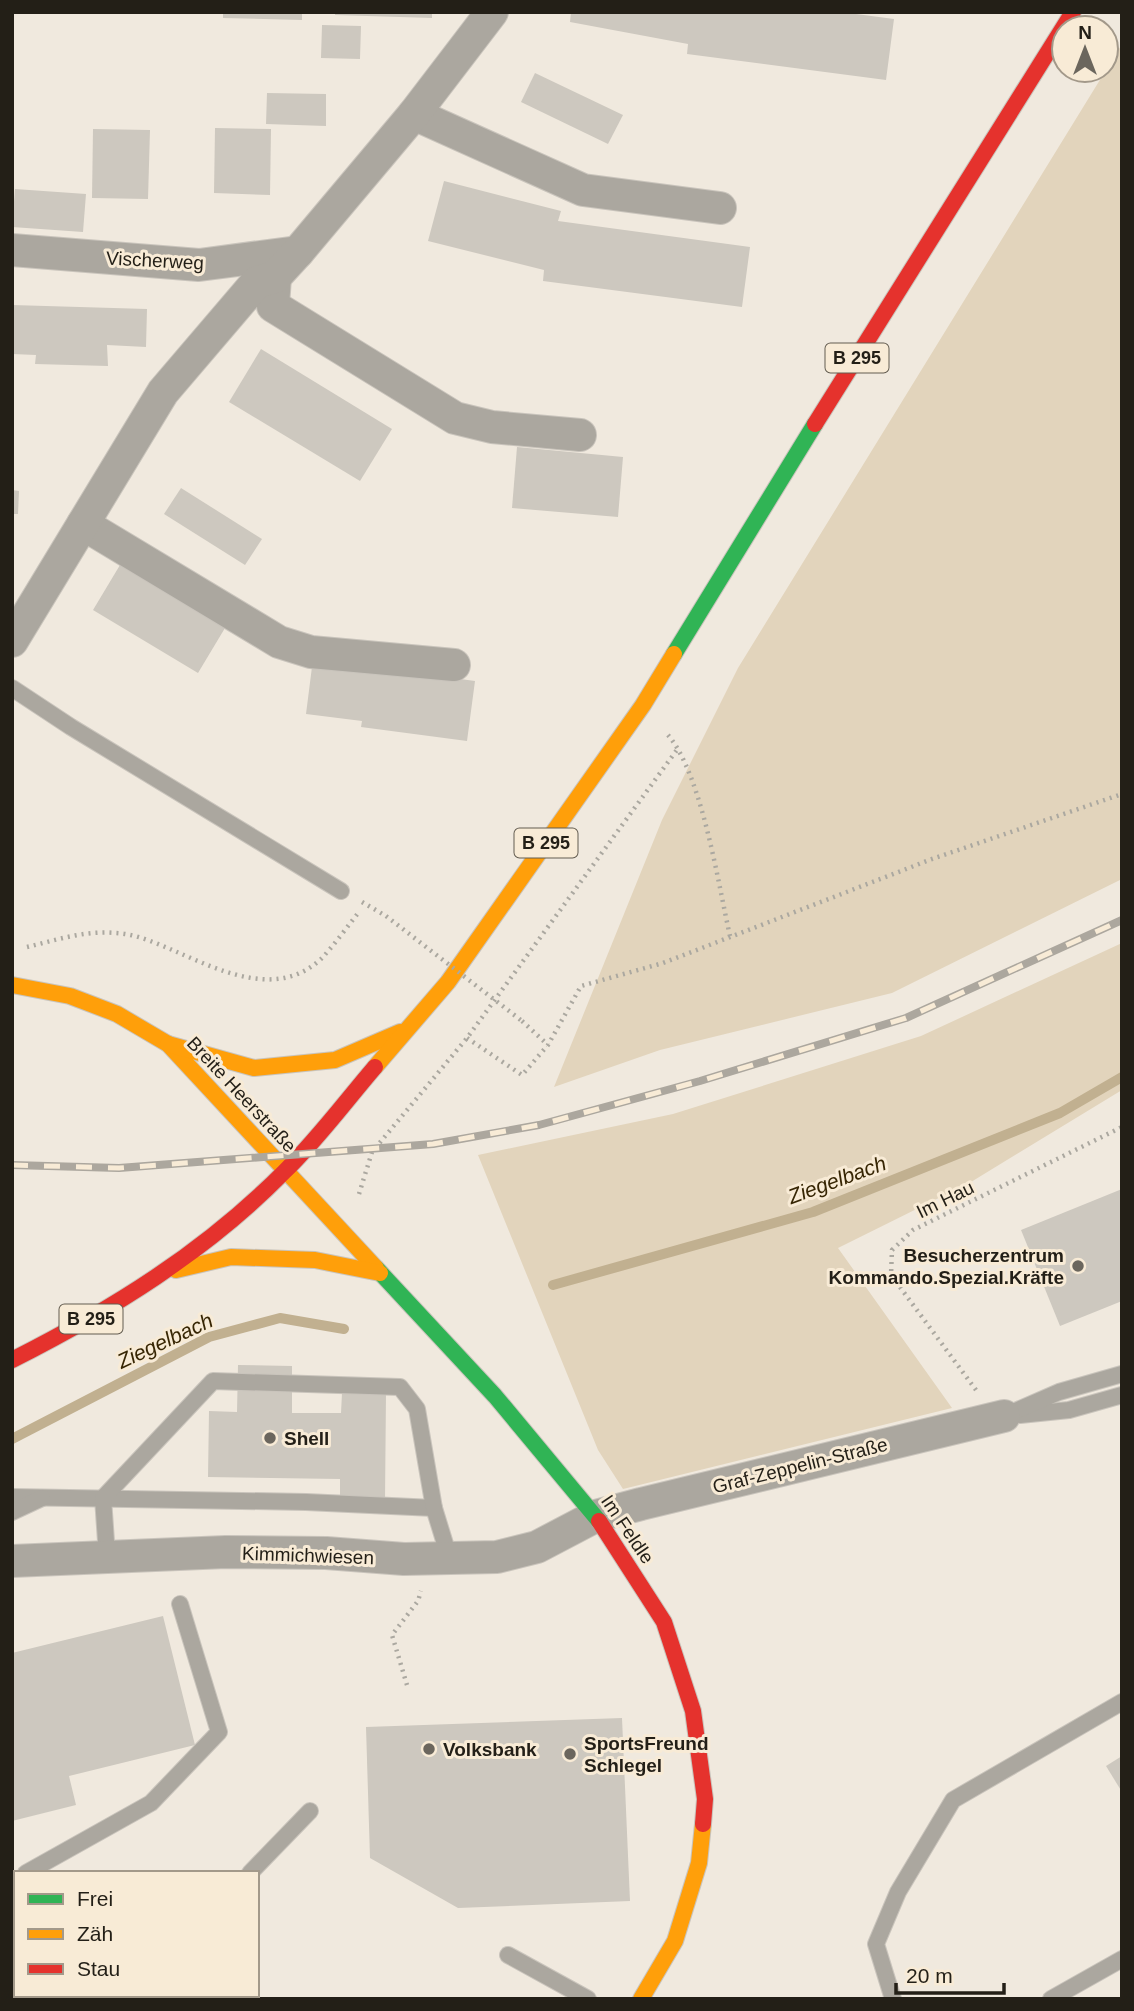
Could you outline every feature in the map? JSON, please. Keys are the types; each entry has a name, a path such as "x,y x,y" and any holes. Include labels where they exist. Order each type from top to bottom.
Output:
{"main road":[{"name":"B 295","path":"12,1360 85,1323 167,1272 285,1172 448,982 643,705 929,238 1073,12"},
{"name":"Breite Heerstraße","path":"12,985 70,996 117,1014 168,1044 285,1172"},
{"path":"168,1044 254,1068 335,1060 409,1028"},
{"name":"Im Feldle","path":"285,1172 495,1396 596,1517 664,1622 693,1711 705,1798 699,1863 675,1941 641,1999"},
{"path":"167,1272 231,1257 314,1260 380,1273"}],"street":[{"path":"12,641 163,392 257,282 275,277 298,252 414,114 492,12"},
{"path":"414,114 583,190 720,208"},
{"name":"Vischerweg","path":"12,250 199,265 298,252"},
{"path":"275,277 273,306 455,418 492,427 580,435"},
{"path":"83,524 279,642 311,652 454,665"},
{"name":"Graf-Zeppelin-Straße","path":"596,1517 1000,1417"},
{"name":"Kimmichwiesen","path":"12,1561 276,1552 439,1559 497,1557 537,1546 596,1517"}],"lane":[{"path":"12,688 71,727 341,891"},
{"name":"Graf-Zeppelin-Straße","path":"1000,1417 1059,1392 1122,1374"},
{"path":"107,1556 103,1499 213,1381 400,1387 417,1409 435,1508 439,1559"},
{"name":"Graf-Zeppelin-Straße","path":"1000,1417 1069,1410 1122,1395"},
{"path":"12,1512 47,1496"},
{"path":"12,1497 435,1508"},
{"path":"30,1871 151,1803 219,1732 180,1604"},
{"path":"893,1999 876,1944 898,1892 953,1800 1122,1702"},
{"path":"252,1871 310,1811"},
{"path":"508,1955 588,1999"},
{"path":"1051,1999 1122,1959"}],"path":[{"path":"359,1197 372,1152 467,1038 679,747 703,816 730,936"},
{"path":"467,1038 522,1075 548,1045 581,986 663,963 932,859 1122,794"},
{"path":"22,949 77,934 117,933 153,942 243,978 269,981 292,976 320,959 365,904 386,916 522,1021 548,1045"},
{"name":"Im Hau","path":"1000,1417 891,1275 892,1250 913,1230 1122,1126"},
{"path":"407,1685 392,1635 418,1601 439,1559"}],"shaded area":[{"path":"1122,44 1122,879 892,993 660,1050 554,1087 662,820 738,668 1097,84 1120,84"},
{"path":"1122,943 1122,1090 971,1182 838,1248 952,1408 623,1489 598,1450 478,1155 673,1114 921,1036"}],"building":[{"path":"223,12 302,12 302,20 223,18"},
{"path":"335,12 432,12 432,18 335,15"},
{"path":"571,12 841,12 894,19 886,80 687,54 688,44 570,22"},
{"path":"322,25 361,26 360,59 321,58"},
{"path":"535,73 623,115 608,144 521,102"},
{"path":"267,93 326,94 326,126 266,124"},
{"path":"215,128 271,129 270,195 214,193"},
{"path":"93,129 150,130 148,199 92,198"},
{"path":"444,181 561,211 558,221 750,247 742,307 543,281 544,270 428,241"},
{"path":"15,189 86,194 83,232 12,227"},
{"path":"12,305 147,309 146,347 107,345 108,366 35,364 36,355 12,354"},
{"path":"261,349 392,429 360,481 229,402"},
{"path":"517,447 623,457 618,517 512,508"},
{"path":"181,488 262,539 245,565 164,514"},
{"path":"12,490 19,491 18,514 12,514"},
{"path":"120,565 225,628 198,673 93,610"},
{"path":"313,659 475,681 467,741 361,727 362,721 306,714"},
{"name":"Besucherzentrum Kommando.Spezial.Kräfte","path":"1122,1189 1122,1301 1060,1326 1021,1230"},
{"path":"238,1365 292,1366 292,1413 341,1413 342,1393 386,1393 385,1500 340,1499 340,1479 208,1477 209,1411 237,1412"},
{"path":"163,1616 195,1745 69,1776 76,1805 12,1821 12,1653"},
{"path":"622,1718 630,1901 458,1908 370,1858 366,1727"},
{"path":"1122,1756 1122,1792 1106,1766"},
{"path":"12,1967 14,1997 41,1997 12,1999"}],"waterway":[{"name":"Ziegelbach","path":"553,1285 813,1212 1060,1113 1122,1077"},
{"name":"Ziegelbach","path":"12,1439 209,1337 280,1318 344,1329"}],"railway":[{"path":"12,1165 119,1168 433,1144 539,1125 700,1081 906,1018 1122,920"}],"traffic: fast":[{"path":"674,654 815,424"},
{"path":"376,1268 495,1396 599,1521"}],"traffic: slow":[{"path":"375,1067 448,982 643,705 674,654"},
{"path":"12,985 70,996 117,1014 168,1044 376,1268"},
{"path":"168,1044 254,1068 335,1060 400,1032"},
{"path":"176,1270 231,1257 315,1260 380,1273"},
{"path":"641,1999 675,1941 699,1863 703,1824"}],"traffic: jam":[{"path":"815,424 1073,12"},
{"path":"12,1360 121,1300 222,1228 296,1160 375,1067"},
{"path":"599,1521 664,1622 693,1711 705,1799 703,1824"}],"place":[{"name":"Besucherzentrum Kommando.Spezial.Kräfte","path":"1078,1266"},
{"name":"Shell","path":"270,1438"},
{"name":"Volksbank","path":"429,1749"},
{"name":"SportsFreund Schlegel","path":"570,1754"}]}
